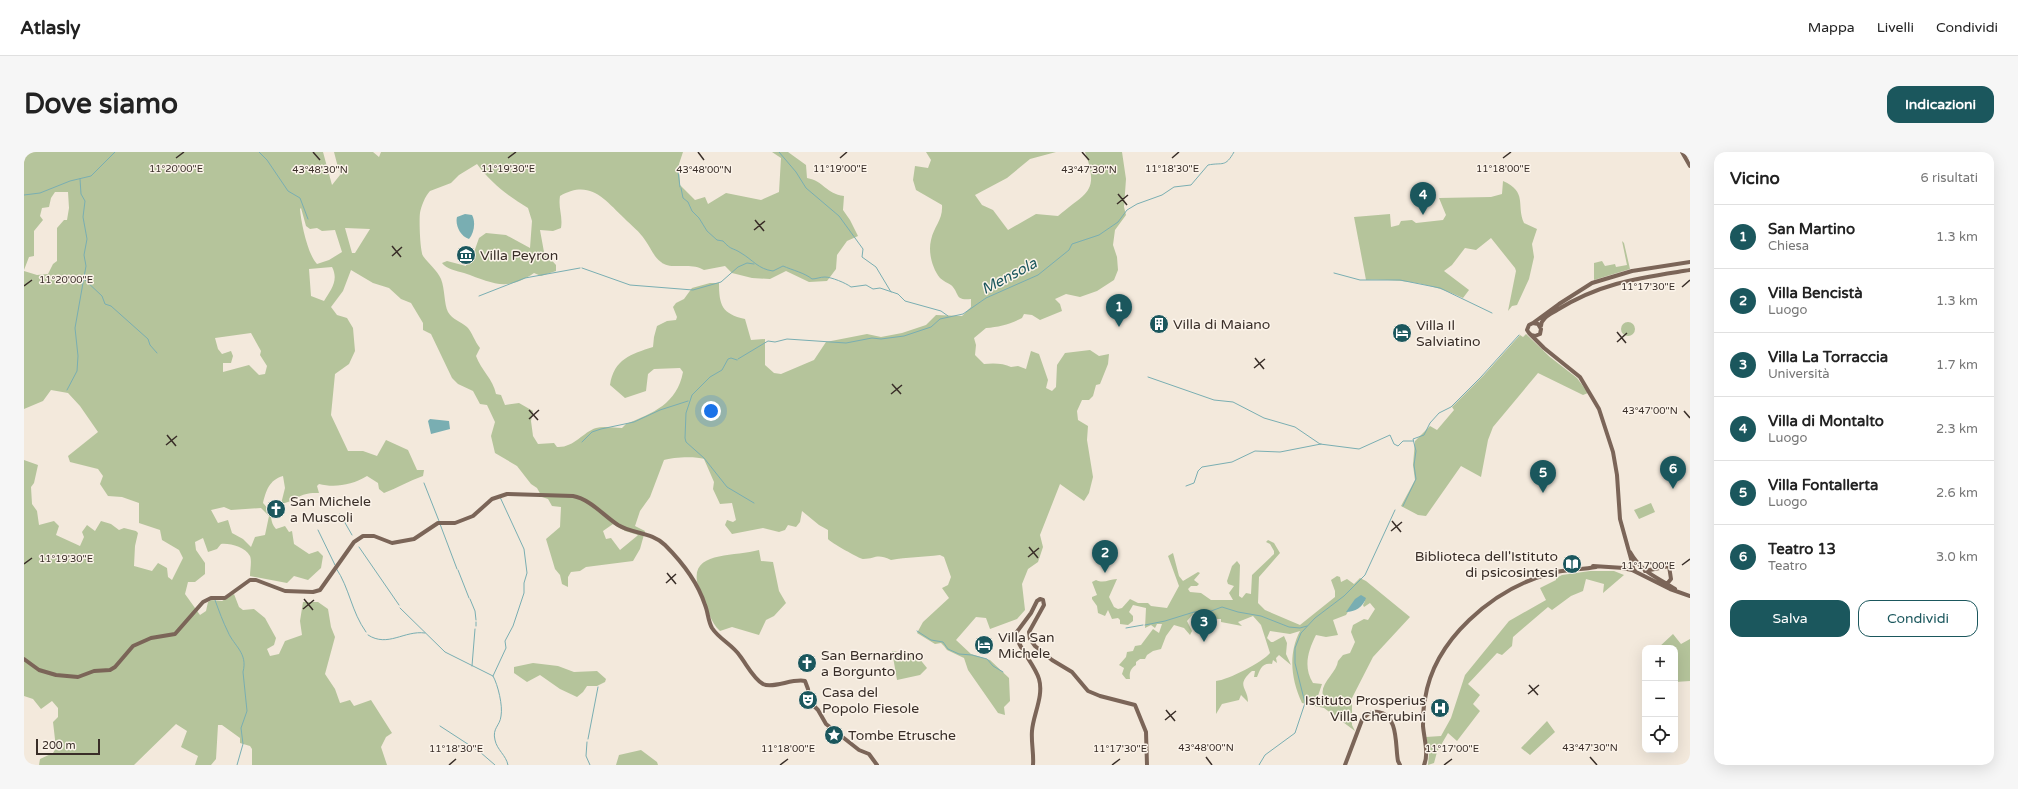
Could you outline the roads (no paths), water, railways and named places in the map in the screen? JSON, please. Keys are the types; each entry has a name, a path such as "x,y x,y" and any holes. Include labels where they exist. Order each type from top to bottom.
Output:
{"main road":[{"path":"1682,152 1690,166"},
{"path":"1687,152 1690,156"},
{"path":"1636,566 1628,549 1620,519 1617,475 1613,452 1599,409 1590,391 1579,376 1537,342 1531,335 1528,328 1559,304 1592,283 1632,271 1690,262"},
{"path":"1537,342 1537,336 1541,332 1543,320 1553,312 1594,291 1628,280 1690,270"},
{"path":"1533,323 1541,326"},
{"path":"1531,335 1537,336"},
{"path":"24,659 39,670 56,675 78,677 94,671 110,670 115,667 133,646 151,638 174,634 201,603 211,598 225,598 250,580 256,580 285,590 316,592 323,588 354,542 364,536 371,535 390,543 398,543 417,538 439,523 453,523 474,515 490,501 499,496 510,493 577,497 621,527 660,540 676,556 690,576 704,603 713,629 739,654 753,674 765,684 805,681 810,702 818,710 825,723 860,750 869,754 877,765"},
{"path":"1635,571 1632,569 1636,566"},
{"path":"1424,765 1426,757 1423,712 1427,689 1436,664 1452,640 1480,611 1522,584 1554,572 1587,567 1622,568 1636,566 1666,585"},
{"path":"1646,571 1669,566 1671,579 1666,585"},
{"path":"1622,568 1635,571 1690,596"},
{"path":"1033,765 1032,729 1040,694 1040,682 1030,659 1017,641 1016,633 1039,599 1042,599 1044,603 1030,628 1029,636 1032,643 1052,660 1072,672 1091,693 1130,703 1136,707 1147,737 1147,765"},
{"path":"1345,765 1362,720 1368,714 1376,712 1387,716 1392,723 1398,761 1400,765"}],"water":[{"path":"465,214 472,215 474,221 473,231 469,239 461,233 457,223 457,217"},
{"path":"430,419 449,421 450,429 431,434 428,421"},
{"path":"1361,595 1366,598 1363,604 1355,610 1346,612 1355,599"}],"waterway":[{"path":"24,195 40,193 70,181 91,176 115,152"},
{"path":"259,152 267,160 288,191 300,198 308,219"},
{"path":"779,152 796,172 806,188 839,216 863,249 862,257 876,267 891,292"},
{"name":"Mensola","path":"738,359 768,341 775,342 787,339 846,343 872,338 881,339 904,336 931,327 940,319 963,314 986,298 1038,275 1069,250 1072,244 1099,235 1118,222 1127,210 1137,204 1162,195 1174,187 1191,185 1208,165 1226,162 1234,152"},
{"path":"678,171 680,187"},
{"path":"67,390 77,371 78,356 75,328 86,266 84,255 87,239 83,217 85,201 81,194 80,179"},
{"path":"681,188 683,198 688,202 692,211 699,218 707,231 717,240 723,241 730,248 741,253 763,268 773,271 783,266 802,273 812,279 828,277 838,280 851,287 866,285 873,289 880,288 898,294 905,301 941,311 948,316"},
{"path":"582,268 630,285 693,290 721,282 738,267 747,263 754,264"},
{"path":"479,296 525,278 580,268"},
{"path":"1334,273 1360,280 1400,280 1440,288 1492,313"},
{"path":"84,279 102,296 105,304 111,306 148,339 150,345 157,353"},
{"path":"1403,506 1416,479 1414,465 1416,451 1413,439 1424,435 1430,423 1439,413 1451,407 1481,377 1519,335"},
{"path":"737,360 731,358 728,359 722,370 710,377 692,395 686,413 685,438 686,442 704,458 727,487 754,503"},
{"path":"1148,377 1214,400 1233,402 1264,418 1295,427 1320,444 1359,449 1390,435 1394,444 1398,446 1403,441 1413,441"},
{"path":"582,442 592,432 634,422 660,410 688,401"},
{"path":"1186,486 1194,483 1198,471 1202,467 1232,462 1255,451 1280,452 1321,444"},
{"path":"424,483 439,521"},
{"path":"493,676 506,648 505,641 513,626 524,593 524,583 527,573 524,549 500,497"},
{"path":"1259,765 1265,755 1295,733 1305,703 1295,663 1295,648 1301,633 1315,618 1344,596 1365,575 1395,510"},
{"path":"340,514 352,535"},
{"path":"440,524 457,569"},
{"path":"318,530 335,565"},
{"path":"359,547 399,605"},
{"path":"336,568 341,576 357,616 366,632"},
{"path":"458,570 469,598"},
{"path":"470,599 475,611 476,620"},
{"path":"215,600 226,628 240,650 244,660 243,672 247,711 241,728 243,744 237,765"},
{"path":"1145,625 1165,621 1194,612 1211,611 1222,607 1238,612 1261,616 1289,627 1300,628 1307,626"},
{"path":"400,608 445,652 493,676 501,701 500,719 494,736 508,765"},
{"path":"1126,628 1143,625"},
{"path":"472,666 475,629"},
{"path":"917,631 931,640 943,642 948,649 959,654 972,655 987,659 993,666 1003,672"},
{"path":"368,635 375,639 382,640 410,634 425,633"},
{"path":"588,739 598,687"},
{"path":"440,726 480,752 495,765"},
{"path":"587,742 586,756 590,765"}],"place":[{"name":"Villa di Montalto","path":"1423,215"},
{"name":"Villa Peyron","path":"466,255"},
{"name":"Villa di Maiano","path":"1159,324"},
{"name":"San Martino","path":"1119,327"},
{"name":"Villa Il Salviatino","path":"1402,333"},
{"name":"Teatro 13","path":"1673,489"},
{"name":"Villa Fontallerta","path":"1543,493"},
{"name":"San Michele a Muscoli","path":"276,509"},
{"name":"Biblioteca dell'Istituto di psicosintesi","path":"1572,564"},
{"name":"Villa Bencistà","path":"1105,573"},
{"name":"Villa La Torraccia","path":"1204,642"},
{"name":"Villa San Michele","path":"984,645"},
{"name":"San Bernardino a Borgunto","path":"807,663"},
{"name":"Casa del Popolo Fiesole","path":"808,700"},
{"name":"Istituto Prosperius Villa Cherubini","path":"1440,708"},
{"name":"Tombe Etrusche","path":"834,735"}]}
